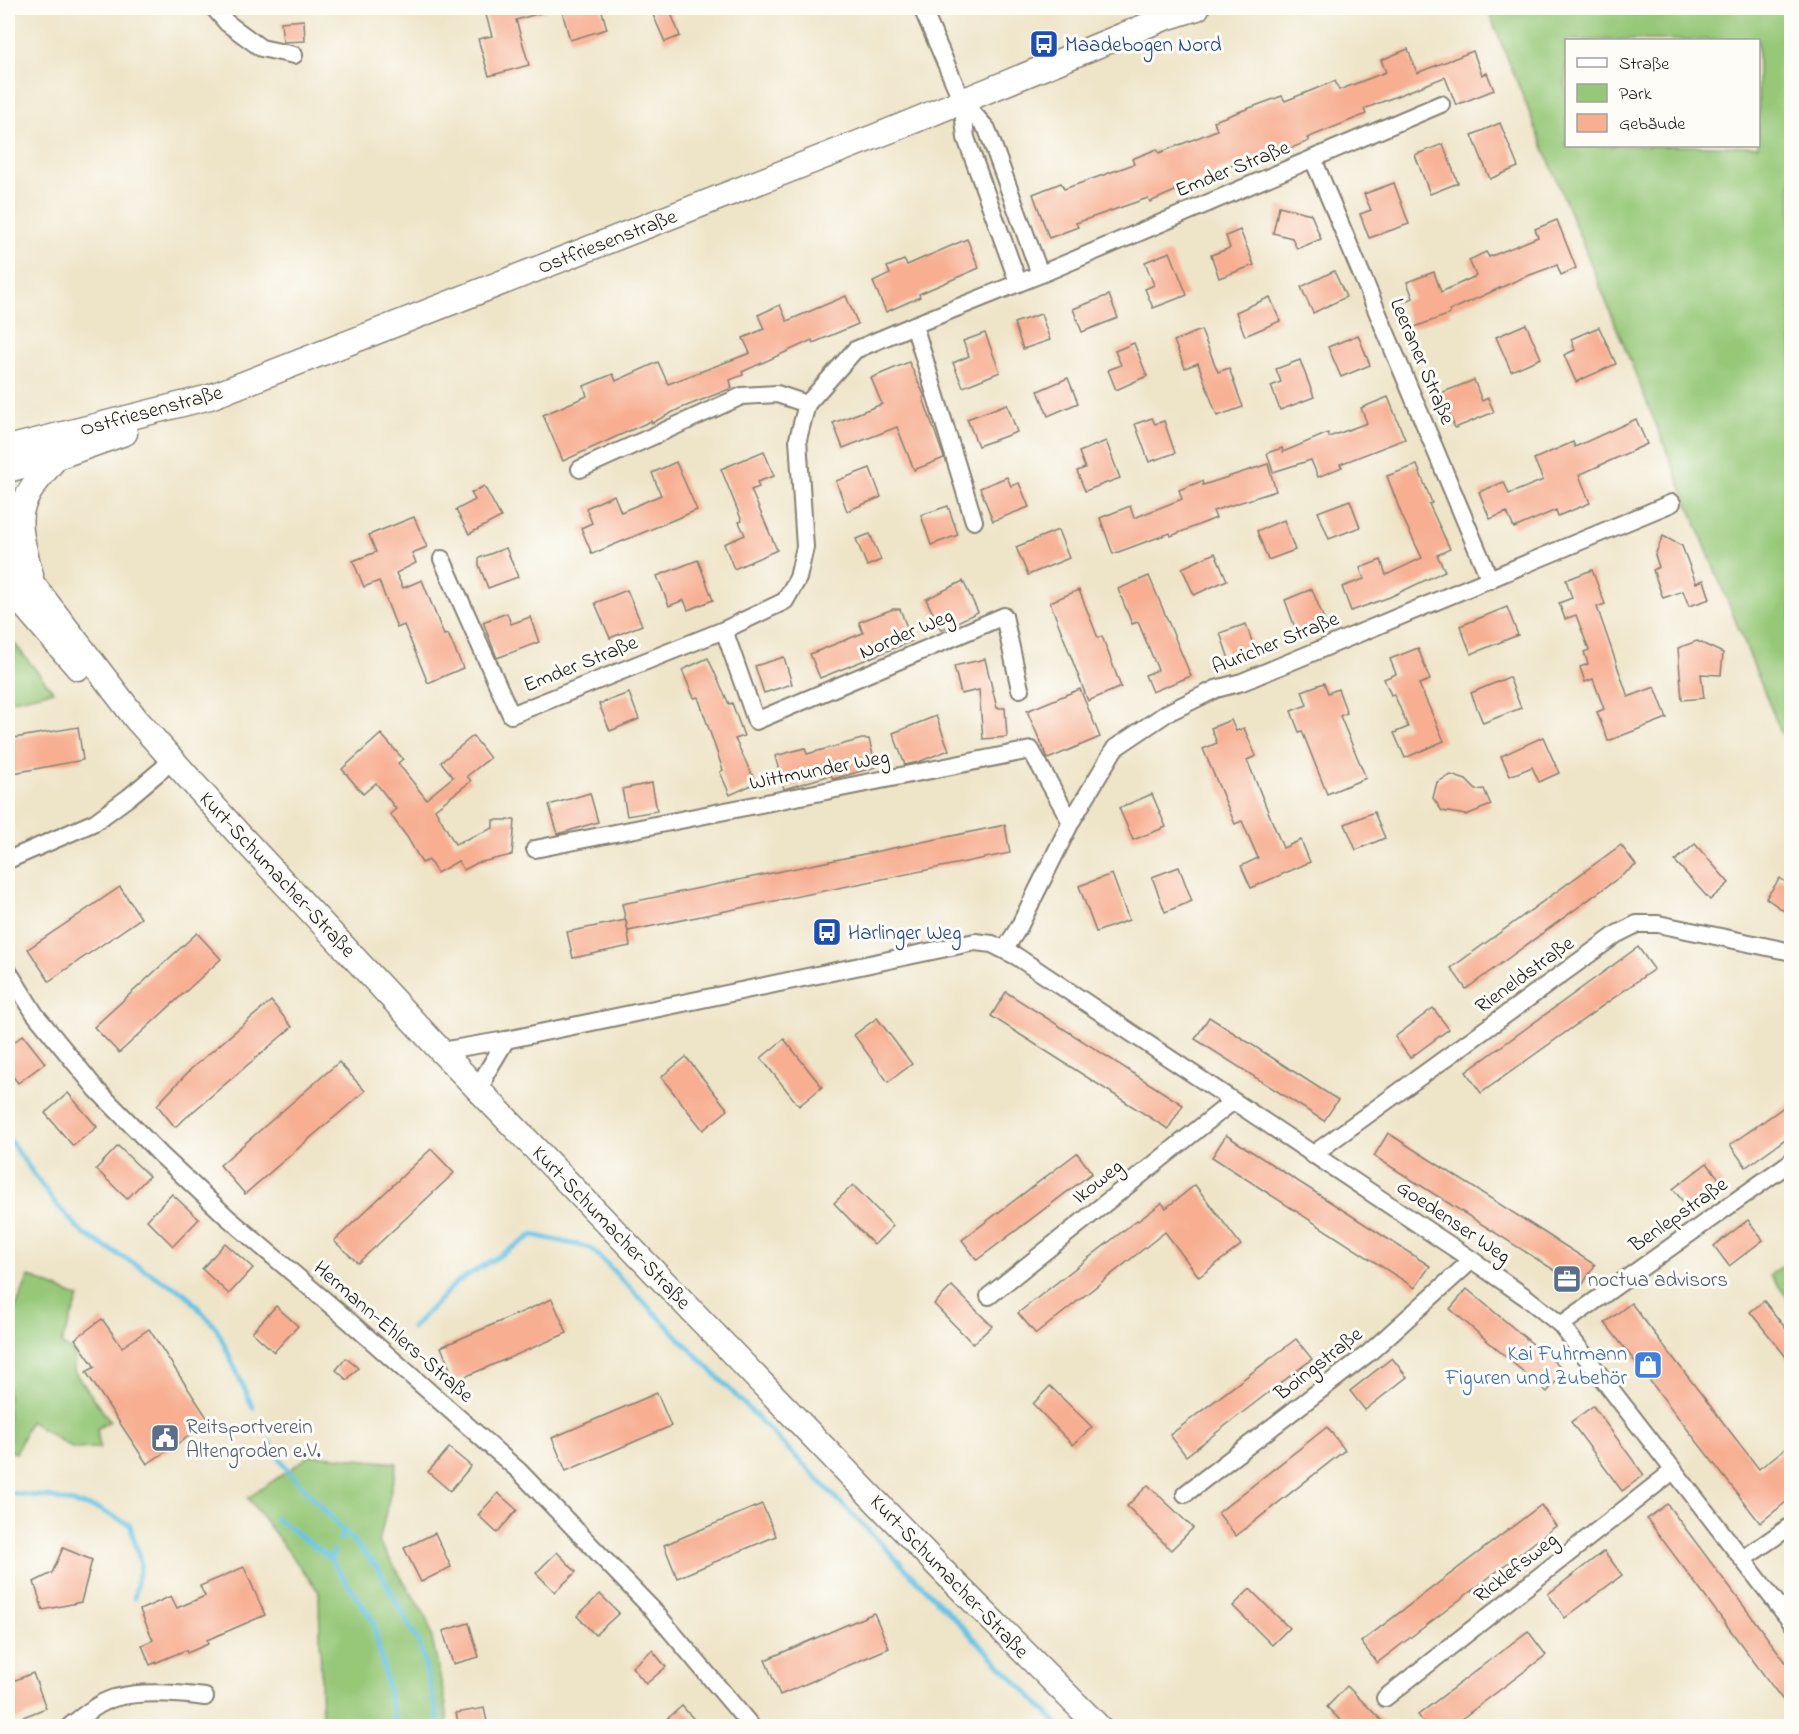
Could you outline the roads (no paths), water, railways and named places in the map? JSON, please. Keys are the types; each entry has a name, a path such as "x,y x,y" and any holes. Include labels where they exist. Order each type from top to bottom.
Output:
{"street":[{"path":"214,8 227,23 261,48 294,55"},
{"path":"922,8 962,101 966,138 1018,282"},
{"name":"Ostfriesenstraße","path":"8,448 210,397 962,101 1165,18 1197,8"},
{"path":"962,101 987,129 1040,274"},
{"name":"Emder Straße","path":"442,559 511,715 724,630 785,601 798,578 805,547 798,439 807,404 855,350 1441,104"},
{"name":"Leeraner Straße","path":"1313,159 1490,580"},
{"path":"914,325 974,521"},
{"path":"580,469 742,396 777,394 807,404"},
{"path":"8,470 57,457 150,424 210,397"},
{"path":"34,586 21,536 20,512 30,490 57,457"},
{"name":"Auricher Straße","path":"1005,949 1019,927 1071,822 1115,748 1167,713 1216,689 1242,682 1672,503"},
{"name":"Kurt-Schumacher-Straße","path":"8,552 136,719 236,831 441,1051 941,1569 1098,1726"},
{"name":"Kurt-Schumacher-Straße","path":"8,587 100,694 136,719"},
{"name":"Norder Weg","path":"724,630 756,720 1004,616 1020,689"},
{"name":"Wittmunder Weg","path":"536,849 1031,750 1071,822"},
{"path":"8,860 95,822 173,760"},
{"name":"Rieneldstraße","path":"1312,1155 1617,934 1637,924 1658,924 1682,928 1791,952"},
{"path":"441,1051 506,1040 975,942 992,944 1005,949"},
{"name":"Goedenser Weg","path":"1005,949 1472,1260 1561,1325 1791,1623"},
{"name":"Hermann-Ehlers-Straße","path":"8,971 35,1014 97,1090 227,1217 519,1471 654,1611 748,1726"},
{"path":"482,1092 485,1075 506,1040"},
{"name":"Ikoweg","path":"989,1296 1232,1102"},
{"name":"Benlepstraße","path":"1561,1325 1791,1161"},
{"name":"Boingstraße","path":"1185,1494 1370,1352 1472,1260"},
{"name":"Ricklefsweg","path":"1385,1698 1673,1472"},
{"path":"1743,1558 1791,1525"},
{"path":"70,1726 98,1706 114,1698 134,1694 205,1697"}],"waterway":[{"path":"8,1138 54,1202 84,1234 187,1295 217,1329 253,1408"},
{"path":"412,1328 457,1282 533,1235 591,1248 1060,1726"},
{"path":"270,1443 288,1471 378,1568 420,1645 440,1726"},
{"path":"8,1493 48,1497 99,1509 130,1525 141,1564 134,1598"},
{"path":"276,1518 331,1559"},
{"path":"340,1540 344,1531"},
{"path":"334,1551 331,1559 373,1621 396,1726"}],"place":[{"name":"Maadebogen Nord","path":"1044,44"},
{"name":"Harlinger Weg","path":"827,932"},
{"name":"noctua advisors","path":"1567,1279"},
{"name":"Kai Fuhrmann Figuren und Zubehör","path":"1648,1365"},
{"name":"Reitsportverein Altengroden e.V.","path":"165,1438"}]}
